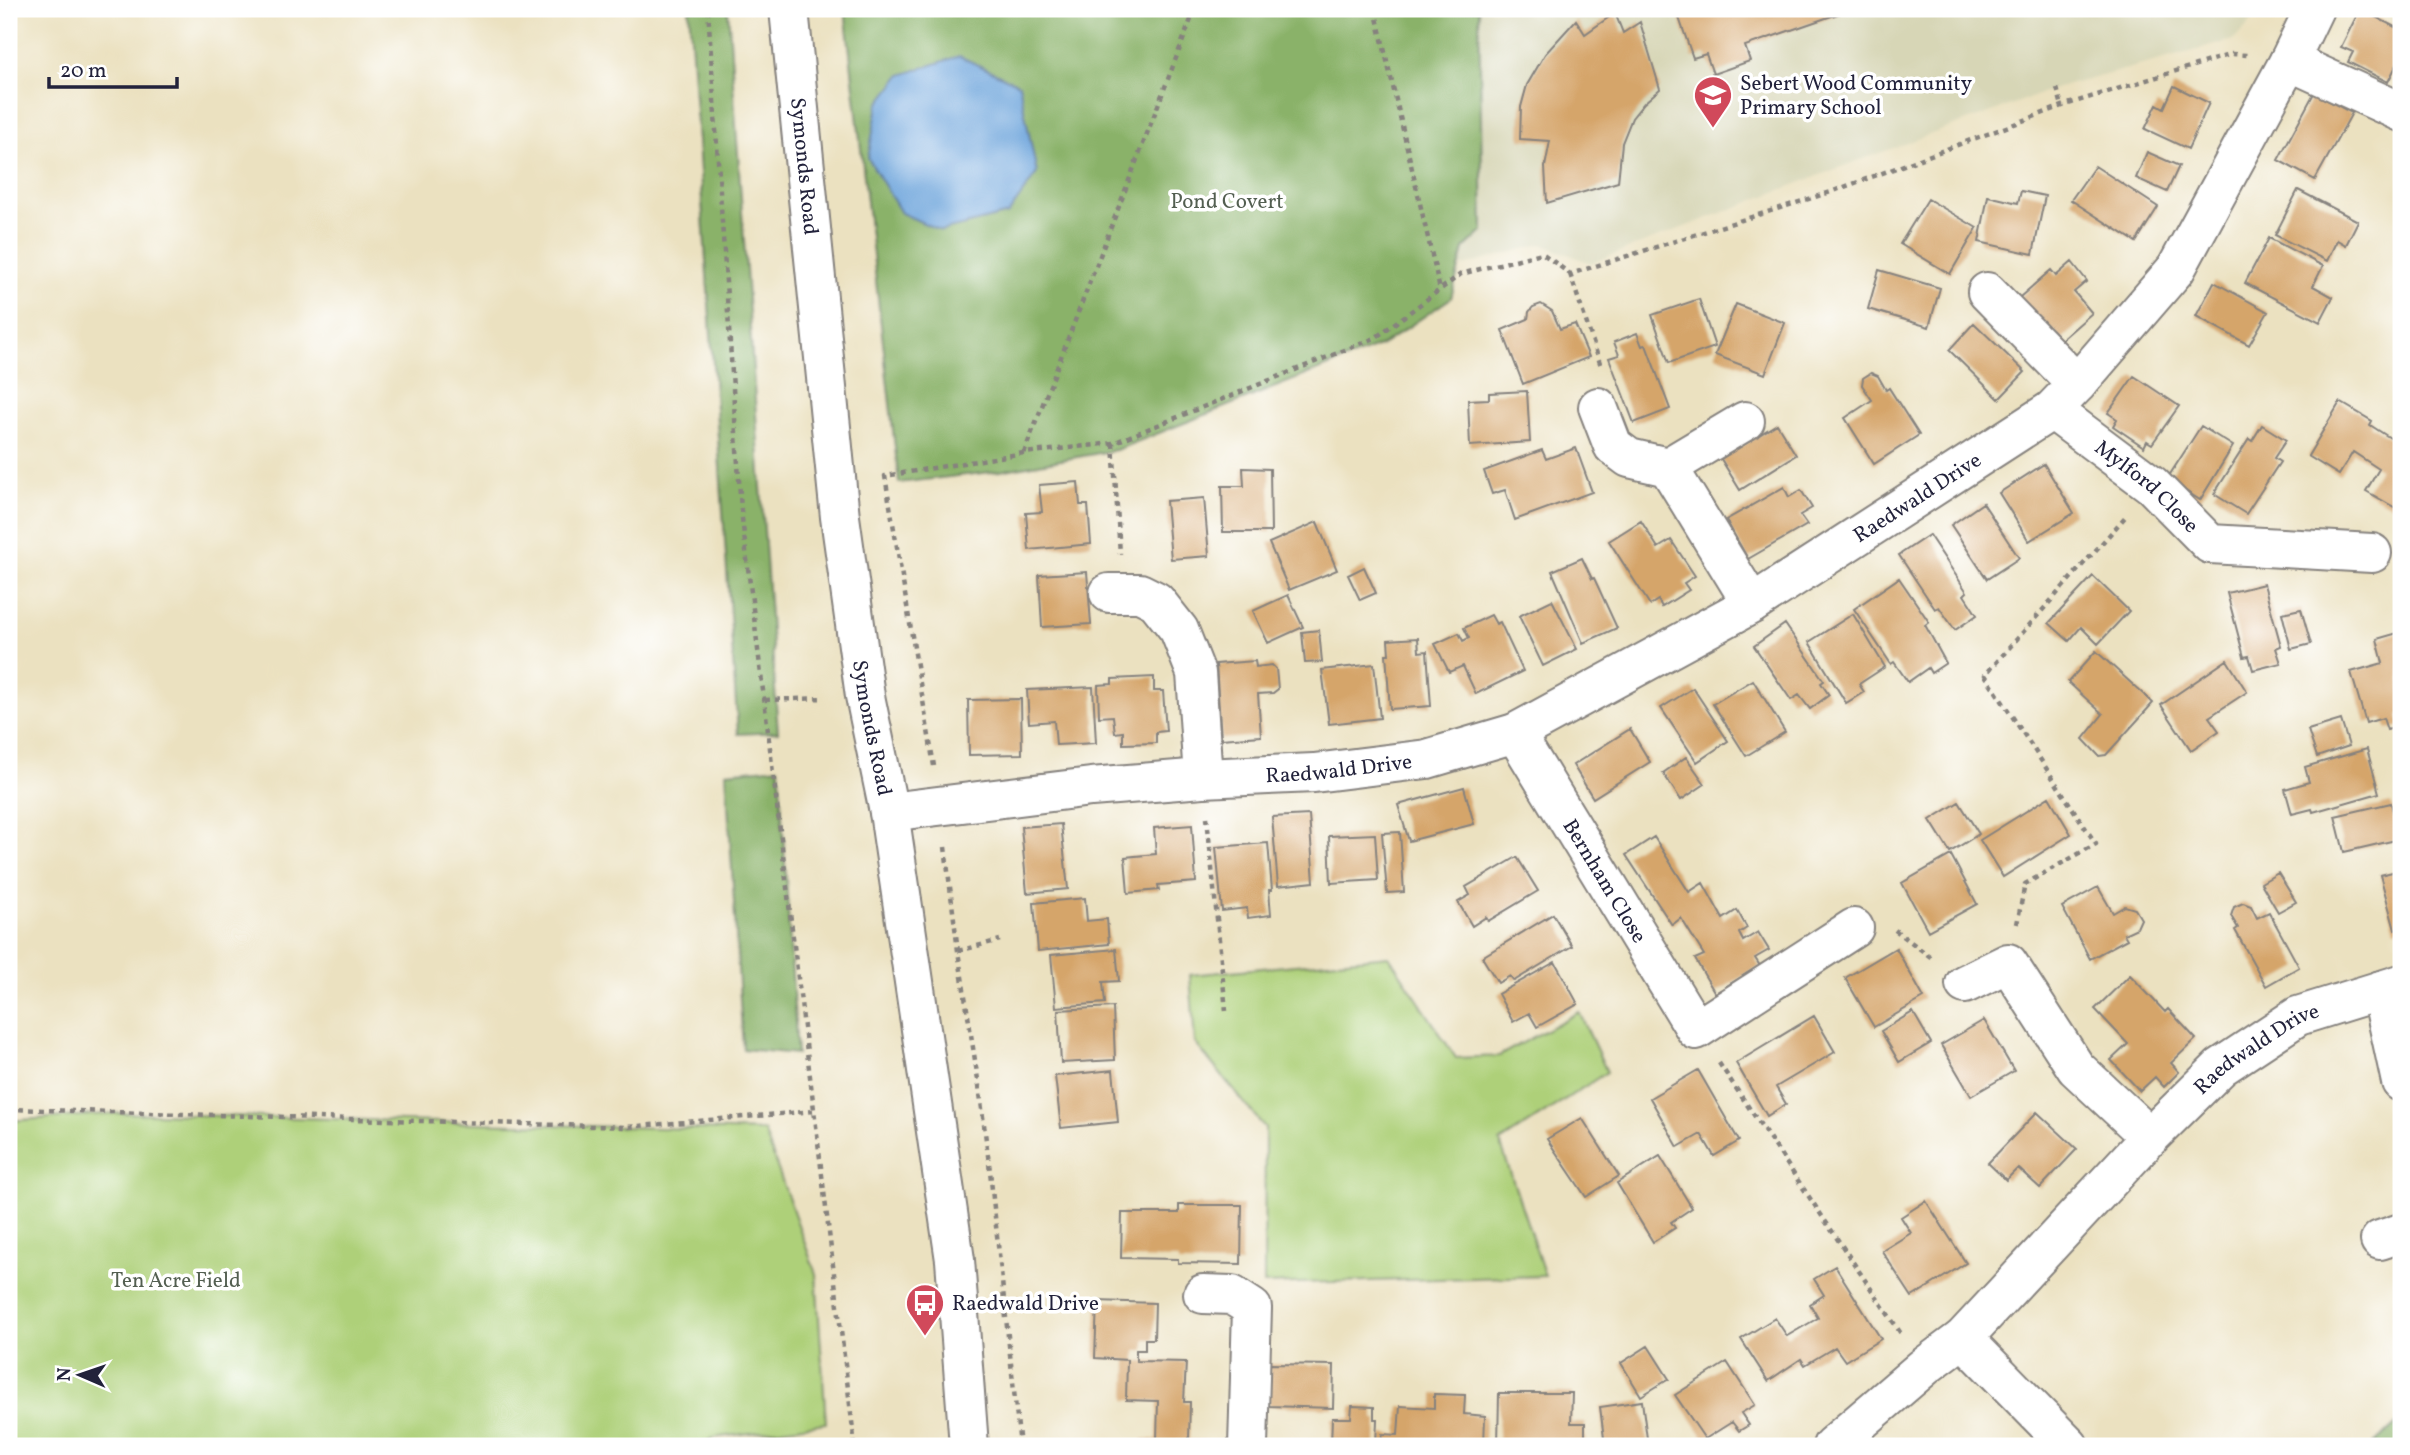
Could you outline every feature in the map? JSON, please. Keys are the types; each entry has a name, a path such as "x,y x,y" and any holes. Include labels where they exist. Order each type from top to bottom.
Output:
{"street":[{"name":"Symonds Road","path":"789,9 840,517 865,696 889,812 955,1260 969,1446"},
{"name":"Raedwald Drive","path":"889,812 1091,787 1314,773 1427,759 1515,733 1752,604 2064,397 2176,269 2289,61 2314,9"},
{"path":"2289,61 2401,112"},
{"path":"1987,292 2064,397"},
{"name":"Mylford Close","path":"2064,397 2210,544 2372,553"},
{"path":"1598,407 1613,446 1629,458 1668,467 1745,421"},
{"path":"1668,467 1752,604"},
{"path":"1116,593 1140,593 1156,601 1179,630 1196,673 1203,778"},
{"name":"Bernham Close","path":"1515,733 1696,1030"},
{"path":"1696,1030 1854,928"},
{"path":"1965,984 2008,963 2076,1068 2150,1137"},
{"name":"Raedwald Drive","path":"1832,1446 1924,1367 1963,1338 2150,1137 2221,1067 2298,1016 2391,987 2401,1082"},
{"path":"1203,1294 1232,1295 1252,1308 1248,1446"},
{"path":"1963,1338 2069,1446"}],"path":[{"path":"708,9 741,510 855,1446"},
{"path":"1024,453 1195,9"},
{"path":"1375,9 1440,290"},
{"path":"1570,274 1831,192 2062,106 2232,54 2289,61"},
{"path":"2057,88 2062,106"},
{"path":"1020,1446 981,1098 958,951 940,807 885,476 1024,453 1113,443 1375,338 1461,274 1542,253 1570,274 1610,394 1598,407"},
{"path":"1113,443 1116,593"},
{"path":"2008,963 2025,884 2096,844 1985,675 2152,485"},
{"path":"765,700 865,696"},
{"path":"1203,778 1226,1011"},
{"path":"958,951 1000,940"},
{"path":"1696,1030 1924,1367"},
{"path":"9,1110 627,1127 815,1111"}],"shaded area":[{"name":"Sebert Wood Community Primary School","path":"1479,9 2263,9 2234,40 2057,88 1591,263 1541,244 1460,267 1464,249 1483,231"}],"green space":[{"path":"689,9 728,9 778,732 738,734"},
{"name":"Pond Covert","path":"845,9 1479,9 1483,231 1464,249 1451,298 1382,345 1116,450 1000,471 899,483"},
{"path":"779,767 797,1054 743,1049 726,772"},
{"path":"1389,956 1456,1058 1499,1056 1579,1012 1607,1072 1500,1142 1545,1276 1264,1284 1265,1128 1195,1043 1190,975"},
{"name":"Ten Acre Field","path":"120,1113 764,1131 816,1274 826,1423 713,1438 699,1446 9,1446 9,1121"},
{"path":"2401,1420 2401,1446 2372,1446"}],"water":[{"path":"959,56 1019,84 1037,173 1008,214 941,231 901,213 868,158 878,105 901,75"}],"building":[{"path":"1676,9 1852,9 1745,46 1750,61 1713,74 1706,54 1693,58"},
{"path":"2360,9 2401,30 2401,56 2388,82 2348,62 2353,52 2341,47"},
{"path":"1615,13 1623,33 1640,22 1660,89 1632,118 1622,143 1618,182 1547,203 1545,167 1550,141 1520,139 1521,107 1527,85 1545,54 1576,20 1585,34"},
{"path":"2174,86 2209,103 2188,149 2145,129 2157,104 2164,108"},
{"path":"2314,93 2352,113 2315,180 2278,160"},
{"path":"2147,152 2179,166 2167,192 2136,178"},
{"path":"2095,166 2158,207 2136,242 2071,200"},
{"path":"2298,190 2358,221 2346,245 2337,240 2327,261 2275,235"},
{"path":"2021,191 2045,196 2033,254 1979,242 1988,196 2018,203"},
{"path":"1928,199 1977,228 1950,274 1900,244"},
{"path":"2269,238 2323,266 2313,286 2333,297 2320,322 2245,283"},
{"path":"2072,262 2087,281 2074,292 2092,313 2061,340 2052,330 2044,337 2013,303 2051,270 2056,276"},
{"path":"1879,270 1940,288 1929,327 1868,309"},
{"path":"2214,282 2268,312 2249,345 2196,316"},
{"path":"1699,299 1715,347 1669,363 1652,315"},
{"path":"1541,304 1552,311 1560,329 1575,324 1589,357 1523,384 1502,330 1528,319 1533,307"},
{"path":"1736,304 1785,323 1765,374 1715,355"},
{"path":"1974,323 2025,372 1999,399 1949,350"},
{"path":"1637,333 1642,346 1646,345 1670,409 1634,423 1609,358 1619,355 1614,342"},
{"path":"1871,373 1878,376 1886,390 1889,388 1919,435 1874,464 1845,418 1872,400 1862,385 1863,378"},
{"path":"2134,376 2179,406 2152,444 2147,441 2144,447 2113,426 2117,419 2108,413"},
{"path":"1527,391 1530,442 1470,446 1468,400 1489,399 1489,393"},
{"path":"2340,402 2372,421 2370,425 2401,445 2401,511 2366,491 2379,469 2353,452 2339,475 2308,456"},
{"path":"1777,424 1796,455 1740,490 1721,459"},
{"path":"2262,425 2286,440 2274,458 2280,462 2246,514 2214,494 2249,439 2252,441"},
{"path":"2201,426 2233,446 2200,500 2167,479"},
{"path":"1576,448 1592,492 1515,520 1505,490 1492,494 1484,471 1542,450 1546,459"},
{"path":"2044,464 2074,513 2029,541 1999,493"},
{"path":"1243,468 1270,469 1271,532 1223,532 1222,486 1244,486"},
{"path":"1078,482 1080,505 1088,505 1091,544 1029,550 1026,513 1042,512 1039,485"},
{"path":"1784,487 1789,497 1801,490 1812,508 1800,515 1807,525 1748,559 1726,520"},
{"path":"1204,498 1209,556 1171,559 1166,501"},
{"path":"1983,503 2019,558 1987,579 1951,525"},
{"path":"1641,521 1658,548 1671,540 1695,576 1684,583 1689,590 1662,607 1658,600 1650,605 1609,541"},
{"path":"1317,522 1337,570 1289,590 1269,543"},
{"path":"1929,535 1967,592 1964,595 1977,615 1955,630 1939,607 1935,609 1899,555"},
{"path":"1582,558 1617,628 1583,643 1552,571"},
{"path":"1364,567 1376,593 1360,600 1348,575"},
{"path":"1087,572 1091,624 1042,627 1039,575"},
{"path":"2093,576 2129,611 2098,644 2081,627 2069,641 2049,623"},
{"path":"1899,578 1929,622 1925,625 1946,663 1931,673 1928,668 1908,682 1894,662 1891,664 1854,609"},
{"path":"2264,584 2281,646 2276,648 2281,663 2253,670 2249,656 2244,657 2227,593"},
{"path":"1288,595 1303,627 1268,643 1253,611"},
{"path":"1552,600 1577,649 1543,666 1519,616"},
{"path":"2301,609 2311,644 2291,649 2282,613"},
{"path":"1853,614 1885,667 1859,684 1864,692 1846,703 1809,642"},
{"path":"1491,615 1496,624 1500,622 1523,671 1476,694 1463,666 1449,672 1435,644 1459,633 1463,641 1469,638 1464,628"},
{"path":"1785,624 1824,681 1821,683 1829,695 1810,709 1799,695 1791,700 1754,646"},
{"path":"1319,630 1322,662 1305,663 1302,632"},
{"path":"2401,632 2401,715 2398,716 2401,726 2387,730 2383,718 2366,723 2351,672 2383,663 2377,639"},
{"path":"1418,638 1419,652 1427,651 1431,706 1390,709 1386,654 1389,654 1388,640"},
{"path":"2096,651 2153,703 2106,755 2099,756 2083,739 2103,714 2068,682"},
{"path":"2227,660 2247,692 2209,717 2219,731 2191,750 2161,705"},
{"path":"1255,661 1256,667 1272,665 1276,669 1278,689 1273,693 1258,694 1261,736 1221,739 1216,664"},
{"path":"1374,664 1380,718 1329,724 1322,670"},
{"path":"1154,677 1154,691 1163,691 1166,731 1156,732 1156,743 1123,744 1123,732 1115,733 1113,716 1099,717 1098,685 1112,684 1112,679"},
{"path":"1753,680 1785,732 1746,756 1713,704"},
{"path":"1093,687 1096,743 1056,745 1054,721 1029,723 1027,690"},
{"path":"1693,688 1728,741 1697,762 1661,708"},
{"path":"1021,699 1022,754 969,755 968,700"},
{"path":"2341,720 2349,746 2317,757 2308,730"},
{"path":"1630,729 1650,762 1593,798 1573,765"},
{"path":"2367,749 2379,793 2313,812 2312,809 2292,814 2285,789 2309,782 2305,767"},
{"path":"1686,757 1705,784 1681,800 1663,773"},
{"path":"1464,787 1474,824 1409,841 1398,805"},
{"path":"2049,797 2071,834 2003,877 1980,840"},
{"path":"1959,802 1979,834 1950,852 1930,820"},
{"path":"2391,803 2400,839 2344,852 2335,816"},
{"path":"1309,815 1314,882 1278,886 1272,817"},
{"path":"1061,824 1068,889 1027,893 1021,827"},
{"path":"1192,825 1196,882 1158,885 1159,890 1128,893 1125,857 1156,854 1154,828"},
{"path":"1400,832 1404,892 1387,893 1382,833"},
{"path":"1375,834 1378,880 1331,883 1329,836"},
{"path":"1654,837 1689,892 1703,883 1723,919 1737,910 1747,928 1739,933 1743,941 1758,932 1769,950 1755,958 1760,966 1715,993 1695,959 1704,955 1681,918 1672,925 1626,855"},
{"path":"1268,843 1271,915 1248,918 1247,908 1222,911 1216,847"},
{"path":"1951,855 1977,904 1928,931 1902,883"},
{"path":"1517,857 1538,891 1488,921 1486,917 1472,926 1458,902 1470,895 1466,887"},
{"path":"2401,870 2401,928 2395,930 2380,875"},
{"path":"2278,873 2296,902 2278,912 2261,883"},
{"path":"2098,887 2113,913 2125,906 2135,909 2141,919 2137,928 2124,934 2127,939 2090,959 2062,907"},
{"path":"1085,898 1087,921 1107,919 1109,944 1038,951 1034,903"},
{"path":"2243,903 2251,906 2257,918 2269,912 2299,967 2266,986 2235,930 2238,928 2231,916 2234,907"},
{"path":"1553,914 1572,946 1514,981 1510,976 1498,983 1482,957"},
{"path":"1896,948 1924,998 1874,1027 1845,978"},
{"path":"1116,949 1119,981 1103,982 1105,1003 1056,1007 1051,955"},
{"path":"1555,962 1578,1004 1537,1027 1529,1013 1513,1022 1498,994"},
{"path":"2130,975 2165,1012 2168,1009 2196,1039 2171,1063 2179,1072 2164,1087 2155,1077 2140,1091 2111,1060 2128,1044 2095,1009"},
{"path":"1113,1007 1115,1060 1061,1063 1058,1010"},
{"path":"1913,1012 1931,1043 1899,1062 1881,1031"},
{"path":"1814,1016 1835,1052 1776,1087 1786,1104 1767,1116 1736,1063"},
{"path":"1984,1020 2014,1071 1971,1096 1941,1045"},
{"path":"1113,1070 1118,1122 1061,1128 1055,1076"},
{"path":"1698,1070 1739,1141 1714,1156 1701,1134 1678,1147 1650,1098"},
{"path":"2037,1112 2077,1149 2040,1188 2018,1168 2006,1180 1988,1163"},
{"path":"1582,1118 1619,1176 1586,1197 1547,1139"},
{"path":"1660,1156 1692,1208 1671,1222 1675,1228 1653,1242 1617,1183"},
{"path":"1926,1201 1966,1263 1912,1297 1882,1251 1911,1233 1901,1217"},
{"path":"1179,1205 1242,1205 1241,1264 1178,1263 1178,1259 1121,1258 1122,1213 1179,1213"},
{"path":"1835,1266 1881,1339 1845,1361 1835,1347 1805,1365 1801,1359 1768,1381 1741,1339 1775,1318 1787,1336 1818,1318 1810,1304 1824,1295 1814,1279"},
{"path":"1097,1301 1155,1303 1154,1339 1145,1339 1145,1350 1136,1350 1136,1361 1186,1362 1184,1402 1190,1402 1189,1440 1208,1441 1208,1446 1143,1446 1143,1439 1157,1440 1158,1401 1126,1400 1127,1360 1095,1358"},
{"path":"1648,1346 1669,1379 1641,1396 1621,1363"},
{"path":"1727,1362 1755,1405 1741,1413 1749,1425 1739,1431 1732,1422 1705,1439 1675,1395"},
{"path":"1269,1364 1334,1365 1333,1408 1269,1406"},
{"path":"1499,1393 1572,1393 1571,1423 1585,1423 1585,1446 1498,1446"},
{"path":"1434,1394 1465,1395 1464,1414 1485,1416 1484,1446 1381,1446 1382,1434 1398,1435 1400,1406 1434,1408"},
{"path":"1642,1401 1648,1446 1605,1446 1600,1407"},
{"path":"1352,1406 1374,1407 1374,1419 1377,1419 1376,1446 1331,1446 1332,1418 1351,1418"}],"place":[{"name":"Sebert Wood Community Primary School","path":"1713,129"},
{"name":"Raedwald Drive","path":"925,1337"}]}
